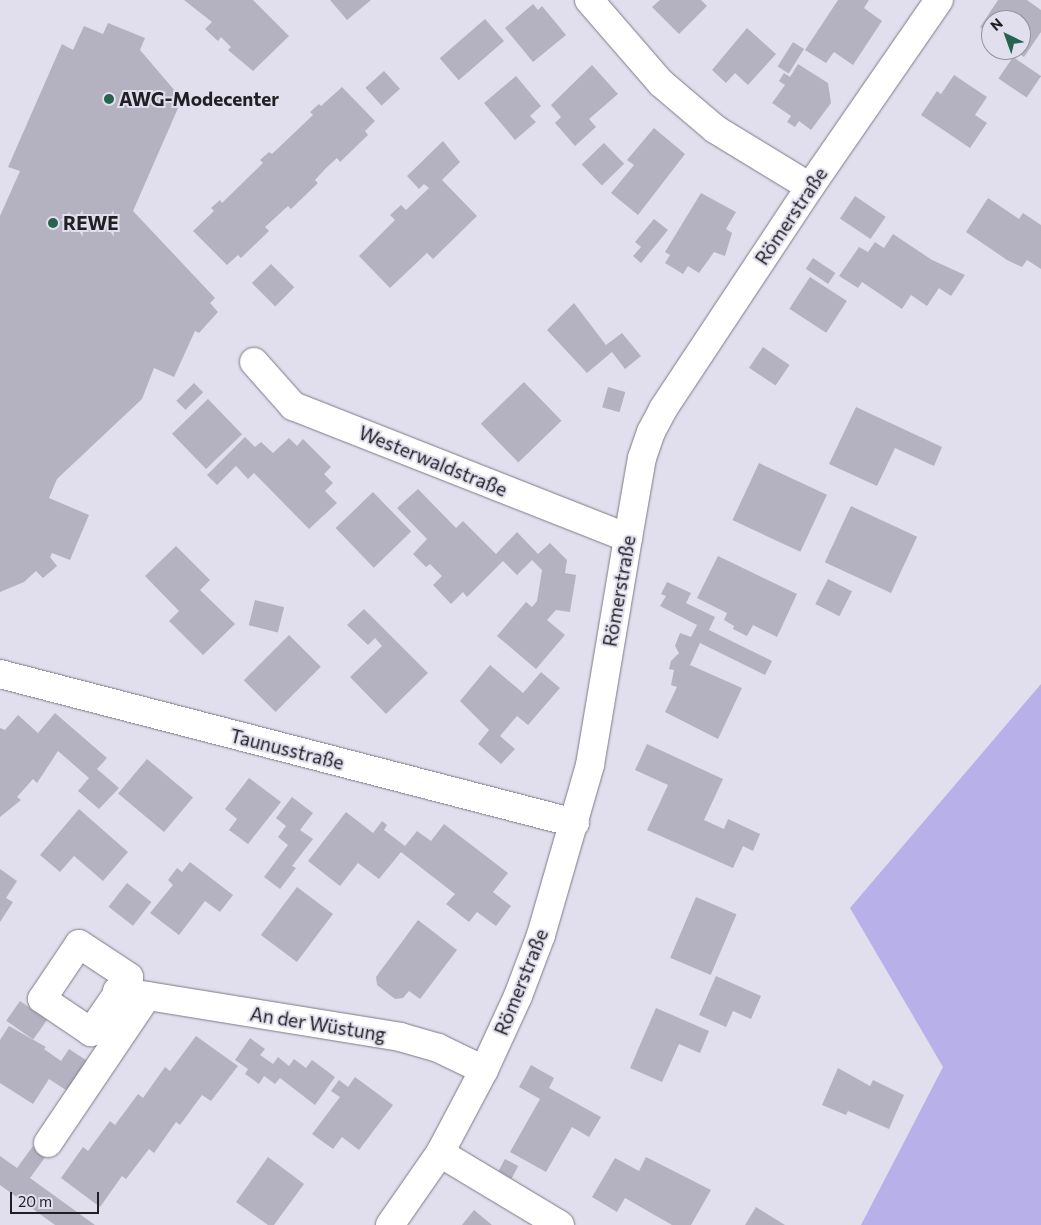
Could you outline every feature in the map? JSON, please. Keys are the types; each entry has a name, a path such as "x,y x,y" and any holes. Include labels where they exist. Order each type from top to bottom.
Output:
{"street":[{"path":"589,0 661,83 715,129 810,187"},
{"name":"Römerstraße","path":"390,1225 440,1153 484,1070 541,935 575,823 590,765 642,458 663,409 810,187 939,0"},
{"name":"Westerwaldstraße","path":"254,362 293,406 628,538"},
{"name":"Taunusstraße","path":"0,674 575,823"},
{"name":"An der Wüstung","path":"117,991 400,1038 438,1048 484,1070"},
{"path":"48,1143 147,996"},
{"path":"440,1153 560,1225"}],"shaded area":[{"path":"1041,684 1041,1225 861,1225 943,1067 850,908"}],"building":[{"path":"184,0 253,0 289,36 253,71 228,50 231,47 221,37 218,41 205,29 212,22"},
{"path":"330,0 371,0 347,20"},
{"path":"660,0 701,0 707,6 679,34 652,7"},
{"path":"838,0 869,0 864,8 882,21 853,65 834,52 826,63 805,50"},
{"path":"998,0 1027,0 1041,10 1041,32 1031,47 1031,10 991,10"},
{"path":"533,4 538,10 542,6 566,35 533,62 505,28"},
{"path":"485,19 504,41 459,80 440,58"},
{"path":"108,23 145,38 140,50 182,99 133,211 215,298 210,303 218,312 199,333 195,331 174,377 154,368 142,399 57,479 49,498 89,515 70,560 52,553 50,557 57,566 43,578 36,571 24,582 0,592 0,216 20,171 8,167 62,44 73,50 84,26 103,34"},
{"path":"747,28 776,54 748,85 735,73 726,83 712,70"},
{"path":"793,42 804,49 789,73 778,67"},
{"path":"1011,60 1017,60 1041,76 1027,98 998,79"},
{"path":"798,64 828,83 831,103 811,130 799,121 795,127 787,122 791,116 772,103 785,85 779,81 784,73 790,77"},
{"path":"592,65 618,94 589,119 596,127 575,146 555,123 561,117 551,105"},
{"path":"384,71 400,89 381,106 365,88"},
{"path":"954,75 987,97 975,115 987,123 970,148 921,115 937,91 941,94"},
{"path":"516,76 541,106 530,116 536,122 515,140 484,103"},
{"path":"342,87 375,121 365,131 368,135 340,162 337,158 326,168 315,180 318,183 291,209 288,206 265,227 269,231 241,258 238,255 227,265 193,231 214,211 211,208 220,200 222,203 263,163 260,160 269,152 272,154 313,115 310,112 319,104 321,106"},
{"path":"654,128 685,154 638,215 611,193 634,165 627,160"},
{"path":"443,141 460,162 442,180 477,216 433,259 427,253 390,288 359,256 395,220 390,215 401,205 406,210 429,188 424,184 419,189 407,176"},
{"path":"604,143 624,164 602,185 582,165"},
{"path":"701,193 736,212 726,229 732,233 725,256 714,252 699,273 688,266 683,274 665,263 670,255 665,252"},
{"path":"855,196 886,217 871,239 840,218"},
{"path":"988,198 1019,219 1023,213 1041,225 1041,269 1027,260 1022,267 1007,260 966,232"},
{"path":"654,219 668,230 641,263 633,256 641,247 635,242"},
{"path":"893,234 932,260 965,275 951,296 939,288 927,306 911,295 902,309 862,282 858,288 839,276 859,247 868,252 875,242 884,248"},
{"path":"813,258 835,273 828,284 806,269"},
{"path":"271,264 294,287 275,306 252,283"},
{"path":"810,277 847,301 826,333 789,309"},
{"path":"574,303 606,345 622,333 641,356 625,369 612,352 587,373 547,330"},
{"path":"763,347 790,365 776,386 749,368"},
{"path":"524,382 562,421 518,463 481,424"},
{"path":"194,383 203,392 186,410 176,401"},
{"path":"608,387 625,392 620,412 602,407"},
{"path":"208,399 242,434 206,469 172,434"},
{"path":"856,407 942,447 934,466 895,448 877,486 829,464"},
{"path":"245,437 255,447 261,442 273,453 289,438 297,446 303,439 331,467 324,474 333,483 325,491 337,503 309,529 254,473 248,479 236,466 217,485 207,475"},
{"path":"759,463 827,495 800,552 732,520"},
{"path":"418,489 456,528 463,521 496,554 517,532 538,554 550,543 567,560 565,573 576,575 570,612 556,610 547,620 565,635 536,669 497,636 526,602 532,607 537,601 542,570 532,560 517,575 503,561 467,597 463,592 451,604 433,585 442,576 430,564 426,567 413,554 427,539 397,508"},
{"path":"373,492 411,532 374,568 336,528"},
{"path":"851,506 917,537 891,593 825,562"},
{"path":"176,546 210,580 200,590 235,624 203,655 169,621 179,611 145,576"},
{"path":"718,556 797,594 777,637 753,625 747,636 733,629 734,626 724,620 727,613 697,598"},
{"path":"828,579 852,591 839,616 815,604"},
{"path":"667,582 691,593 686,603 715,617 709,630 772,661 765,675 700,643 690,665 742,688 718,739 665,712 677,687 671,685 674,670 669,669 671,661 679,653 675,646 680,633 691,637 697,625 660,606 666,596 661,594"},
{"path":"255,600 284,607 278,632 249,625"},
{"path":"364,609 428,673 386,714 350,677 382,646 375,638 368,645 347,625"},
{"path":"289,635 321,667 276,712 244,680"},
{"path":"490,665 523,693 541,672 560,688 528,725 517,716 500,736 515,749 501,764 478,744 489,730 460,701"},
{"path":"55,713 107,758 97,769 119,788 99,809 78,791 89,778 58,751 37,783 33,779 17,797 21,800 0,817 0,728 5,730 18,715 38,733"},
{"path":"647,744 723,779 704,820 724,829 728,819 760,834 753,851 743,846 733,868 647,830 668,785 635,770"},
{"path":"147,759 193,798 164,832 118,793"},
{"path":"249,778 281,802 248,844 229,830 237,819 225,809"},
{"path":"292,797 313,813 300,830 313,839 292,866 296,868 280,889 264,877 288,845 278,837 286,826 276,818"},
{"path":"79,809 128,852 103,881 74,856 60,872 40,855"},
{"path":"346,812 373,833 382,821 387,825 384,830 405,846 417,831 431,841 444,824 508,873 493,892 511,906 496,926 477,912 469,922 446,904 455,894 401,852 379,879 358,863 340,886 308,861"},
{"path":"190,862 233,895 220,912 205,901 179,935 150,913 173,885 168,880 177,868 182,872"},
{"path":"0,869 17,881 6,898 13,902 0,922"},
{"path":"127,883 151,902 133,926 109,907"},
{"path":"297,887 333,914 297,962 261,935"},
{"path":"696,897 737,914 711,975 670,958"},
{"path":"418,920 457,950 420,999 409,991 403,998 395,999 377,985 376,977"},
{"path":"716,976 761,996 751,1019 733,1011 726,1027 699,1015"},
{"path":"20,1001 47,1020 33,1040 6,1021"},
{"path":"656,1008 709,1031 700,1053 679,1044 662,1082 630,1068"},
{"path":"9,1026 46,1047 44,1049 61,1061 69,1049 89,1062 69,1092 49,1079 33,1104 0,1083 0,1040"},
{"path":"196,1036 238,1066 211,1101 202,1095 180,1125 176,1122 154,1153 149,1149 126,1179 122,1176 100,1207 61,1178 83,1147 88,1151 110,1121 115,1125 138,1094 143,1098 165,1067 170,1071"},
{"path":"250,1038 265,1049 260,1055 273,1064 278,1057 289,1066 294,1059 306,1068 312,1060 335,1077 315,1105 280,1078 275,1084 264,1076 259,1084 245,1074 248,1069 235,1060"},
{"path":"531,1065 554,1078 549,1088 601,1117 589,1137 572,1127 546,1172 510,1152 540,1099 519,1087"},
{"path":"838,1068 870,1086 873,1080 904,1095 889,1129 848,1111 846,1115 822,1105"},
{"path":"355,1077 393,1105 359,1150 342,1137 333,1149 312,1134 340,1097 331,1091 339,1080 348,1087"},
{"path":"33,1146 46,1156 30,1178 95,1225 55,1225 0,1185 0,1156 17,1168"},
{"path":"268,1157 304,1184 274,1225 268,1225 236,1202"},
{"path":"646,1157 711,1190 691,1225 672,1225 625,1198 617,1212 592,1197 615,1158 639,1171"},
{"path":"505,1159 518,1166 512,1178 498,1171"},
{"path":"756,1207 785,1225 745,1225"},
{"path":"474,1210 492,1225 462,1225"}],"place":[{"name":"AWG-Modecenter","path":"109,99"},
{"name":"REWE","path":"53,223"}]}
